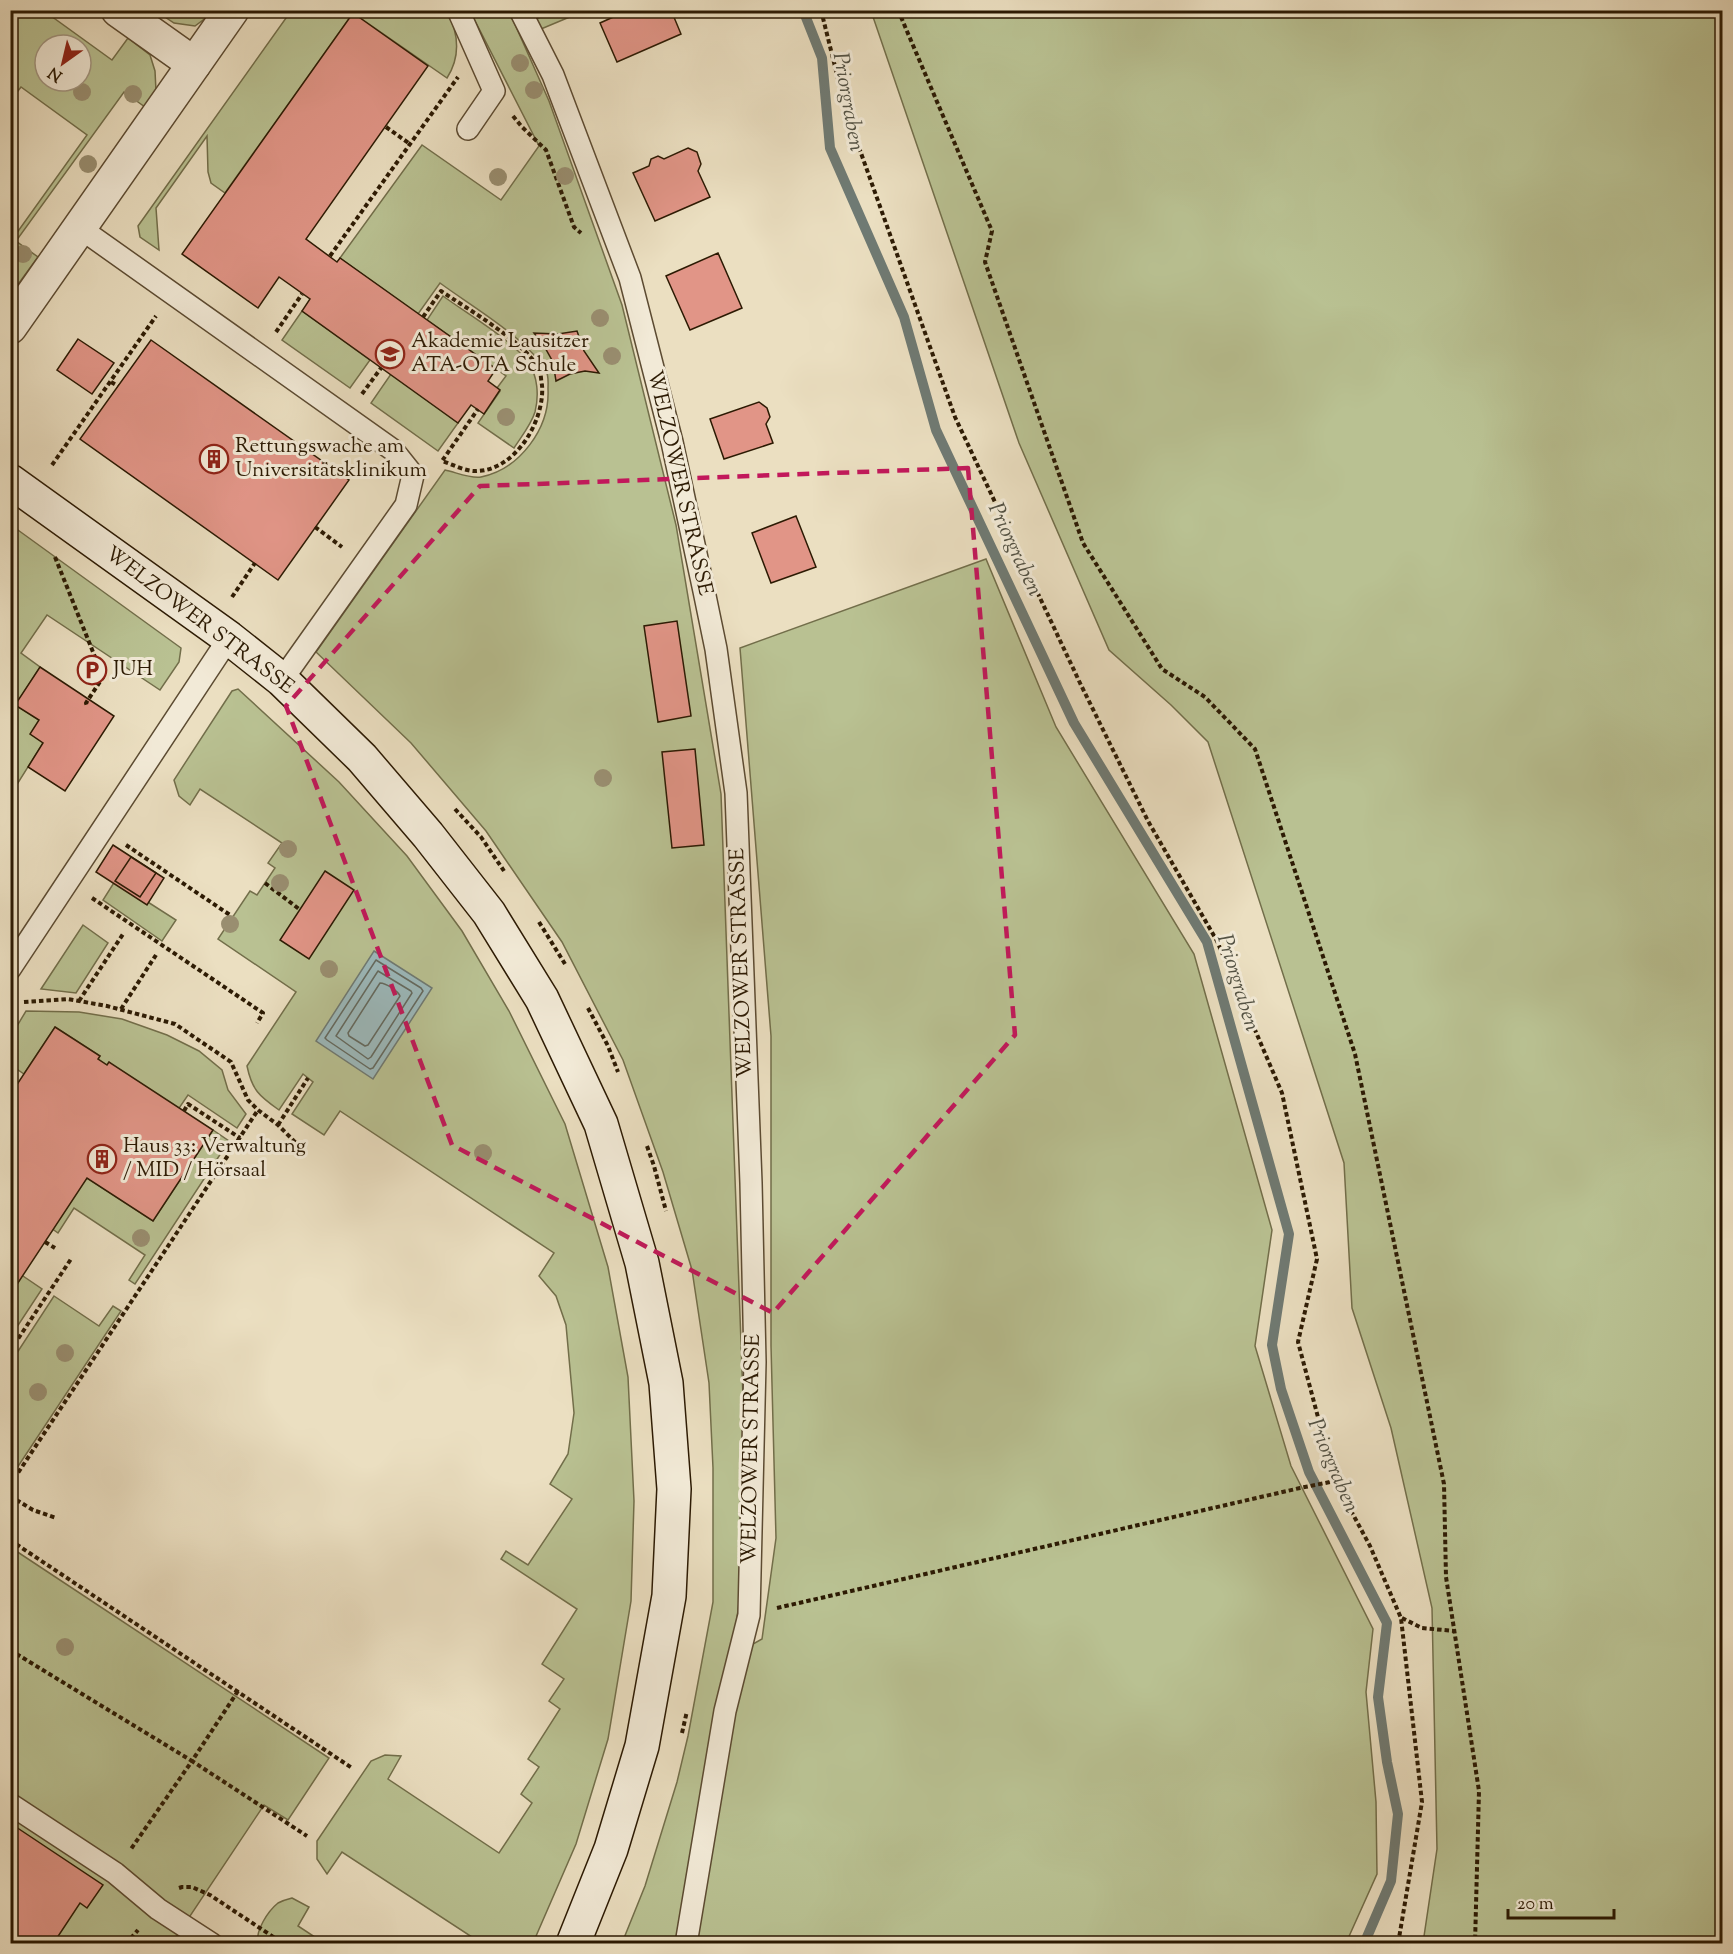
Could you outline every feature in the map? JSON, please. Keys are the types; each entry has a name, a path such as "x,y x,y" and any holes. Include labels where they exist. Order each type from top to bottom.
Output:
{"street":[{"path":"118,10 194,64"},
{"path":"10,327 232,10"},
{"name":"WELZOWER STRASSE","path":"10,481 229,638 282,680 362,758 428,835 489,914 542,999 601,1124 642,1263 666,1383 674,1489 669,1596 642,1746 611,1849 573,1944"}],"lane":[{"path":"458,10 495,91 468,129"},
{"name":"WELZOWER STRASSE","path":"520,10 553,75 630,278 672,442 716,650 736,793 752,1184 755,1362 749,1615 725,1711 686,1944"},
{"path":"80,228 393,450 413,475 406,505 282,680"},
{"path":"10,969 229,638"},
{"path":"10,1804 115,1873 158,1909 212,1944"}],"path":[{"path":"822,10 846,111 955,417 1080,683 1148,821 1217,941 1282,1093 1317,1259 1298,1342 1335,1481 1370,1546 1401,1618 1422,1802 1398,1944"},
{"path":"898,10 992,231 985,262 1083,543 1162,669 1205,698 1255,749 1354,1054 1444,1484 1446,1577 1479,1791 1475,1944"},
{"path":"330,256 477,49"},
{"path":"495,91 522,127 546,150 574,227 583,235"},
{"path":"386,127 410,144"},
{"path":"423,317 441,291 520,347 540,371 542,392 539,417 527,439 510,456 495,467 476,472 442,461 478,409"},
{"path":"280,326 302,294"},
{"path":"52,465 140,338"},
{"path":"540,371 553,365"},
{"path":"361,396 381,368"},
{"path":"111,382 118,386"},
{"path":"54,556 103,677 86,703 87,706"},
{"path":"231,597 255,563"},
{"path":"450,803 481,837 508,877"},
{"path":"126,845 230,915"},
{"path":"265,883 300,909"},
{"path":"92,897 263,1013 257,1023"},
{"path":"535,916 566,966"},
{"path":"79,1002 123,934"},
{"path":"121,1009 156,955"},
{"path":"24,1002 68,999 121,1009 175,1024 231,1062 248,1100 297,1144"},
{"path":"587,1006 608,1046 621,1079"},
{"path":"278,1125 308,1078"},
{"path":"184,1111 188,1104 240,1138"},
{"path":"10,1485 258,1110"},
{"path":"646,1144 668,1219"},
{"path":"45,1242 55,1248"},
{"path":"10,1351 71,1259"},
{"path":"749,1615 1335,1481"},
{"path":"10,1496 33,1510 56,1518"},
{"path":"10,1540 352,1768"},
{"path":"1401,1618 1422,1628 1454,1631"},
{"path":"10,1650 192,1761 307,1836"},
{"path":"115,1873 238,1691"},
{"path":"681,1738 687,1704"}],"highlighted area":[{"path":"968,468 1015,1035 773,1313 452,1145 286,706 480,486"}],"green space":[{"path":"11,11 44,11 75,33 33,33 33,93 93,93 93,46 112,60 128,38 150,55 155,71 156,91 145,107 124,92 16,241 38,257 11,294 11,241 87,135 21,87 11,100"},
{"path":"156,11 215,11 195,26 174,23"},
{"path":"291,11 447,11 454,28 457,45 452,70 447,78 353,13 225,193 211,183 208,172 207,136 156,208 159,250 140,237 138,226"},
{"path":"470,11 509,11 549,101 622,305 676,525 721,794 748,1535 724,1715 732,1701 753,1644 762,1639 776,1538 771,1346 771,1036 740,648 986,559 1056,727 1194,954 1272,1230 1255,1346 1291,1466 1373,1629 1366,1692 1376,1802 1377,1874 1346,1943 622,1943 645,1886 677,1782 713,1602 713,1468 709,1383 692,1270 663,1172 623,1060 562,942 486,831 411,743 316,652 445,470 477,477 495,473 520,456 530,445 544,418 547,404 547,373 526,347 512,335 440,283 418,314 340,258 422,145 501,200 539,146"},
{"path":"554,11 584,11 541,29 536,19"},
{"path":"871,11 1722,11 1722,1943 1423,1943 1437,1849 1432,1608 1391,1428 1352,1308 1344,1163 1208,742 1171,705 1109,650 1019,443"},
{"path":"443,296 511,345 528,362 534,373 537,386 535,412 514,448 478,423 500,391 497,388 506,376 427,320"},
{"path":"302,311 370,360 350,388 282,340"},
{"path":"391,374 458,423 438,451 371,403"},
{"path":"11,525 181,648 179,662 160,690 47,615 21,653 40,667 16,705 39,720 43,743 11,794 10,630 16,622 11,618"},
{"path":"238,689 339,782 407,856 462,931 509,1011 565,1124 608,1267 628,1377 634,1501 631,1601 608,1739 576,1844 533,1943 481,1943 342,1852 327,1874 317,1859 317,1841 371,1761 385,1755 401,1756 388,1779 499,1853 532,1803 521,1794 539,1767 528,1759 560,1709 549,1701 564,1679 542,1664 577,1609 501,1559 506,1551 528,1565 572,1499 550,1484 568,1454 574,1413 566,1325 556,1296 539,1276 554,1253 340,1111 324,1135 292,1114 313,1082 303,1074 279,1110 261,1096 251,1081 247,1066 296,992 218,939 250,891 257,895 275,868 268,863 282,843 200,789 190,805 179,796 174,780 232,691"},
{"path":"115,881 176,920 162,941 103,900"},
{"path":"83,925 108,943 76,993 41,989"},
{"path":"26,1011 79,1012 122,1019 167,1035 199,1051 222,1070 228,1090 246,1114 237,1128 188,1095 173,1117 109,1062 107,1065 98,1059 100,1056 55,1027 24,1074 11,1065 11,1036"},
{"path":"213,1130 229,1141 135,1284 129,1280 145,1255 74,1208 58,1233 44,1223 87,1178 153,1221"},
{"path":"20,1274 42,1289 11,1336 11,1289"},
{"path":"54,1296 99,1326 113,1306 121,1311 11,1477 11,1362"},
{"path":"10,1547 329,1758 288,1820 264,1805 174,1940 179,1943 11,1943"},
{"path":"292,1898 309,1907 298,1926 324,1943 258,1943 260,1927 270,1911 278,1903"}],"water":[{"path":"374,951 432,988 373,1079 316,1041"}],"building":[{"path":"629,10 671,10 681,34 617,62 600,23"},
{"path":"353,13 428,66 306,239 337,262 340,258 496,369 488,381 500,390 484,414 471,405 458,423 302,311 310,299 279,277 258,308 182,254"},
{"path":"688,148 697,152 701,164 698,171 710,197 655,221 633,173 649,166 651,159 658,156 664,159"},
{"path":"718,253 742,308 690,330 666,276"},
{"path":"577,331 584,351 599,373 585,371 570,374 556,381 553,362 534,333 558,334"},
{"path":"78,339 114,363 92,394 57,370"},
{"name":"Rettungswache am Universitätsklinikum","path":"151,340 349,480 278,580 80,439"},
{"path":"759,402 767,408 770,417 766,424 773,443 724,459 710,419"},
{"path":"796,516 816,567 771,583 752,533"},
{"path":"677,621 691,716 658,722 644,626"},
{"path":"40,667 114,716 65,791 28,767 43,743 30,734 39,720 15,705"},
{"path":"695,749 704,845 672,848 662,752"},
{"path":"113,845 164,878 147,905 96,872"},
{"path":"131,857 156,873 140,897 115,881"},
{"path":"325,871 354,890 309,959 280,940"},
{"name":"Haus 33: Verwaltung / MID / Hörsaal","path":"55,1027 100,1056 98,1059 107,1065 109,1062 213,1130 153,1221 87,1178 10,1295 10,1095"},
{"path":"10,1823 103,1885 87,1908 80,1903 53,1944 10,1944"}],"waterway":[{"name":"Priorgraben","path":"803,10 822,58 830,148 904,317 936,430 1074,723 1207,942 1289,1234 1272,1345 1281,1389 1309,1472 1387,1623 1378,1697 1387,1762 1398,1814 1391,1881 1364,1944"}],"place":[{"name":"Akademie Lausitzer ATA-OTA Schule","path":"390,354"},
{"name":"Rettungswache am Universitätsklinikum","path":"214,459"},
{"name":"JUH","path":"92,670"},
{"name":"Haus 33: Verwaltung / MID / Hörsaal","path":"102,1159"}]}
